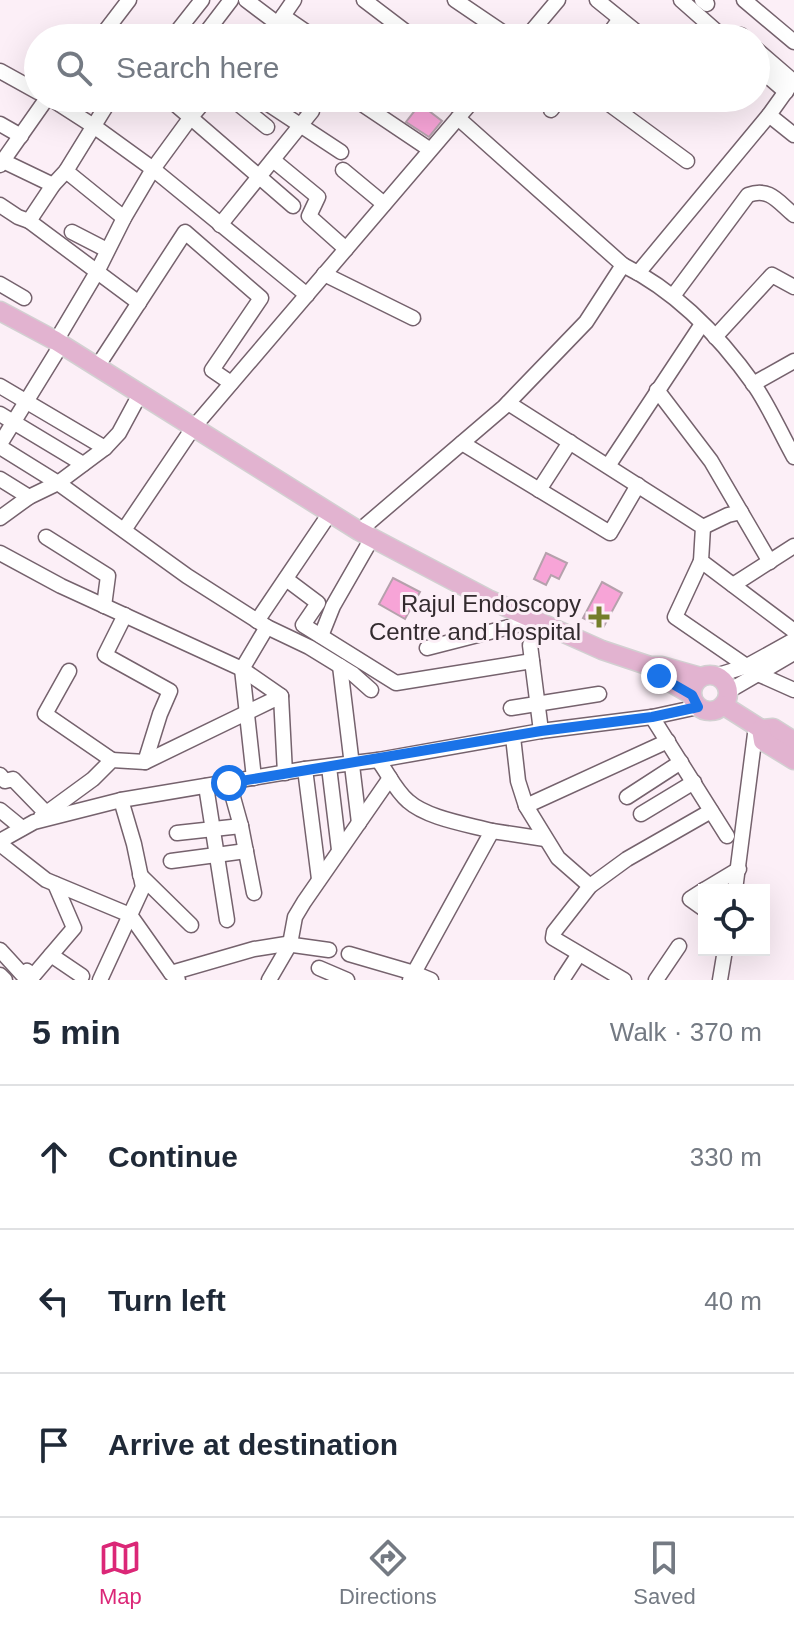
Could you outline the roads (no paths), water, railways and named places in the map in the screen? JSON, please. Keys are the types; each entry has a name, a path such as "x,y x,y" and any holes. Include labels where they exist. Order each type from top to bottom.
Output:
{"main road":[{"path":"0,311 58,343 366,535 488,599 602,650 650,666 721,679 725,698 758,727 763,741 794,760"},
{"path":"650,666 704,711 718,709 725,698"},
{"path":"695,701 692,688 696,682 708,677"},
{"path":"758,727 773,728 794,741"}],"street":[{"path":"111,24 129,0"},
{"path":"183,24 202,0"},
{"path":"213,24 231,0"},
{"path":"255,3 278,24 294,0"},
{"path":"364,0 396,24"},
{"path":"455,0 490,24"},
{"path":"538,24 558,0"},
{"path":"597,0 626,24"},
{"path":"681,0 708,24"},
{"path":"744,0 794,42"},
{"path":"283,16 295,24"},
{"path":"616,24 620,19"},
{"path":"770,63 791,85"},
{"path":"0,71 24,84"},
{"path":"770,74 791,85"},
{"path":"638,273 791,85"},
{"path":"38,112 2,163 53,185"},
{"path":"71,112 153,169 307,295"},
{"path":"29,221 66,171 103,112"},
{"path":"185,112 293,206"},
{"path":"195,112 153,169 124,218 26,401 7,418 0,446 58,483 187,576 262,624 309,647 353,674 371,690"},
{"path":"248,112 267,127"},
{"path":"281,112 341,152"},
{"path":"220,225 311,112"},
{"path":"374,112 429,149"},
{"path":"124,530 193,428 463,112"},
{"path":"620,112 687,161"},
{"path":"769,115 794,135"},
{"path":"458,118 623,265 673,296 715,337 753,384 793,454"},
{"path":"0,124 21,136"},
{"path":"273,160 318,197 309,216 346,249"},
{"path":"343,170 384,204"},
{"path":"66,171 124,218"},
{"path":"673,296 748,195 768,193 794,215"},
{"path":"0,205 29,221 139,303"},
{"path":"72,232 107,250"},
{"path":"97,367 185,232 261,298 212,370 231,383"},
{"path":"321,636 366,535 508,403 586,322 623,265"},
{"path":"324,274 413,318"},
{"path":"715,337 772,275 794,287"},
{"path":"0,284 24,298"},
{"path":"608,466 702,324"},
{"path":"753,384 794,361"},
{"path":"0,386 105,448"},
{"path":"657,390 711,461 770,562"},
{"path":"0,518 29,497 58,483 105,448 119,433 140,394"},
{"path":"508,403 703,527"},
{"path":"7,418 83,464"},
{"path":"539,490 570,442"},
{"path":"462,443 610,533 638,485"},
{"path":"0,479 29,497"},
{"path":"703,527 741,512"},
{"path":"254,778 242,669 286,579 330,513"},
{"path":"703,527 701,561 675,617 752,670 794,690"},
{"path":"46,537 108,576 104,606"},
{"path":"733,585 794,546"},
{"path":"0,553 61,586 242,669 281,696"},
{"path":"701,561 794,631"},
{"path":"286,579 318,603 303,625 396,683 532,661"},
{"path":"125,615 105,655 170,691 145,762"},
{"path":"427,648 536,620"},
{"path":"725,698 752,670 794,640"},
{"path":"530,645 541,731"},
{"path":"708,677 752,670 794,653"},
{"path":"340,666 359,823"},
{"path":"69,671 45,714 112,760 145,762 281,696"},
{"path":"511,708 599,694"},
{"path":"281,696 285,773"},
{"path":"0,810 34,821 121,800 305,769 378,760 541,731 652,717 695,701"},
{"path":"652,717 727,836"},
{"path":"736,884 758,727"},
{"path":"513,737 518,781 526,806 558,858 590,886"},
{"path":"526,806 668,741"},
{"path":"112,760 93,779 0,842 46,880 130,915 175,977 254,949 290,944 329,950"},
{"path":"378,760 395,787 420,810 492,831 545,839"},
{"path":"627,797 681,762"},
{"path":"329,767 339,850"},
{"path":"305,769 319,879"},
{"path":"0,775 5,781 13,779 34,821"},
{"path":"269,980 290,944 295,917 390,778"},
{"path":"641,814 694,782"},
{"path":"229,783 254,893"},
{"path":"206,786 227,920"},
{"path":"100,980 143,887 121,800"},
{"path":"624,980 553,938 554,932 590,886 627,859 711,811"},
{"path":"177,833 241,826"},
{"path":"412,976 492,831"},
{"path":"171,861 246,851"},
{"path":"714,884 739,869"},
{"path":"140,875 191,925"},
{"path":"0,950 22,974 27,971 31,978 74,928 55,884"},
{"path":"656,980 679,946"},
{"path":"349,954 431,980"},
{"path":"562,980 579,954"},
{"path":"51,955 82,976"},
{"path":"720,980 724,956"},
{"path":"319,968 347,980"},
{"path":"0,975 5,980"}],"place":[{"name":"Rajul Endoscopy Centre and Hospital","path":"599,617"}]}
